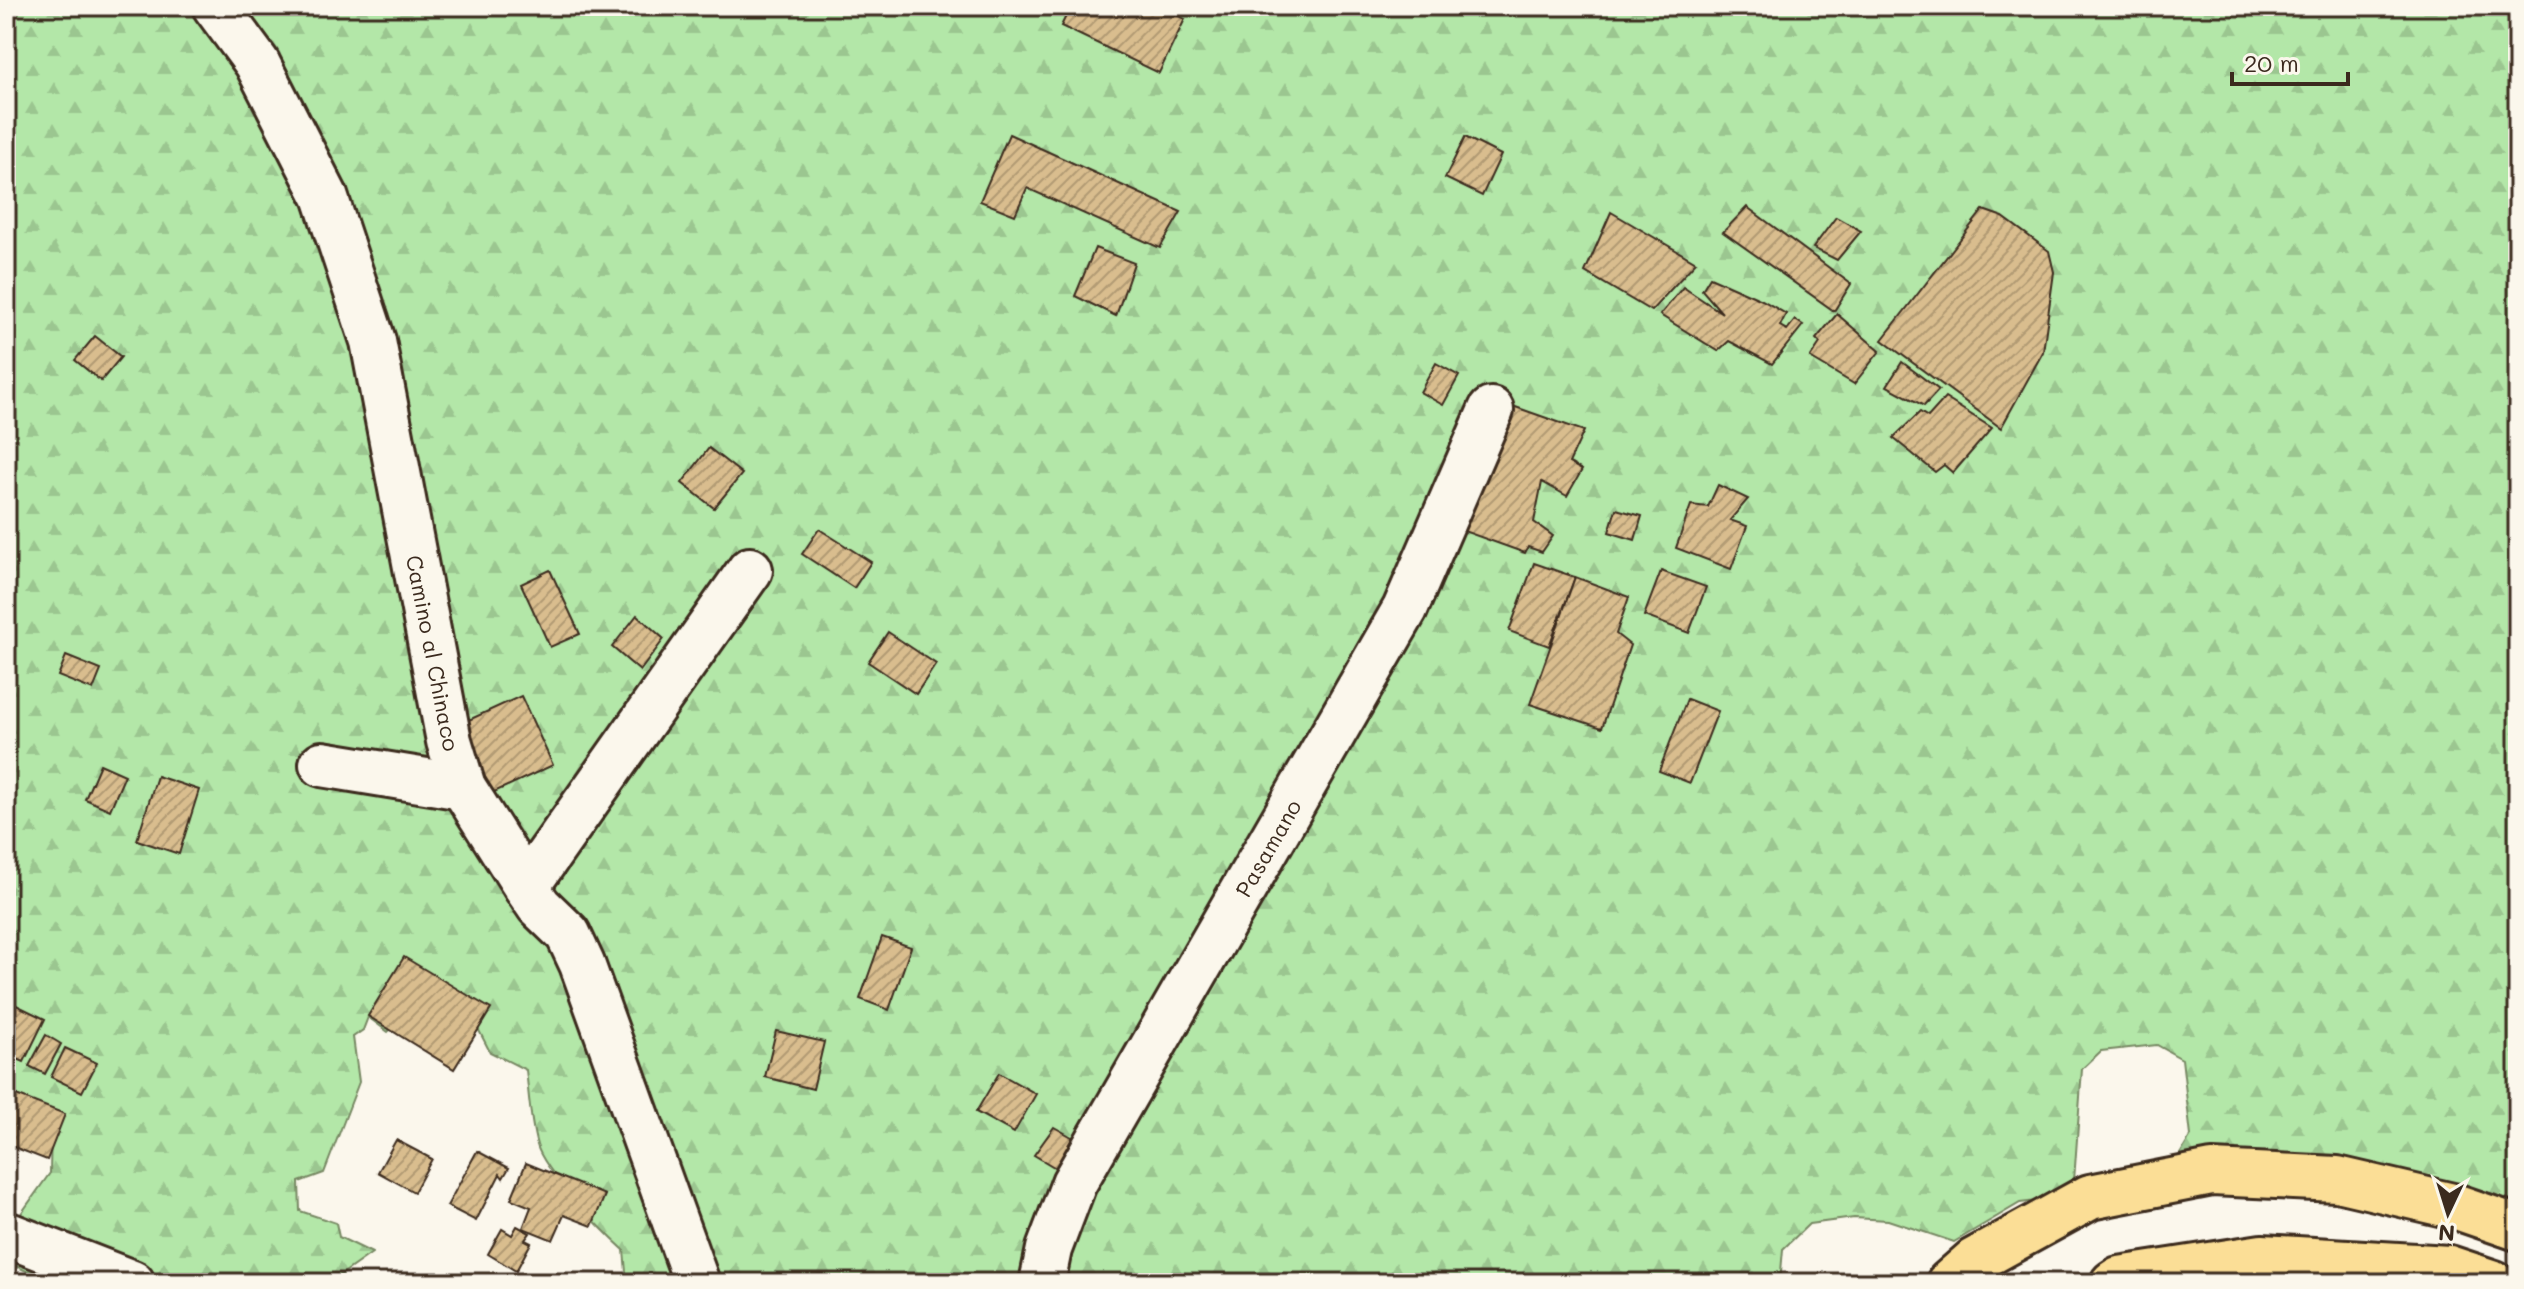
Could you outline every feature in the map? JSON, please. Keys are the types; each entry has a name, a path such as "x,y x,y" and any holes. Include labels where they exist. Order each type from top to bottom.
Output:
{"main road":[{"path":"1949,1283 1974,1261 2090,1197 2212,1173 2337,1179 2457,1207 2518,1228"},
{"path":"2113,1283 2119,1279 2262,1257 2449,1268 2494,1283"}],"street":[{"name":"Camino al Chinaco","path":"215,6 257,63 325,196 373,341 449,741 463,787 539,906 568,934 582,964 697,1283"},
{"name":"Pasamano","path":"1042,1283 1049,1249 1074,1183 1405,609 1491,410"},
{"path":"526,887 750,570"},
{"path":"322,764 463,787"},
{"path":"6,1234 132,1283"}],"green space":[{"path":"6,6 2518,6 2518,1204 2359,1172 2177,1159 2191,1136 2182,1059 2157,1045 2101,1051 2082,1069 2074,1181 2063,1198 2020,1203 1954,1242 1888,1220 1854,1218 1809,1224 1783,1249 1780,1283 873,1283 866,1280 864,1283 627,1283 624,1250 575,1200 542,1156 533,1127 526,1070 490,1052 467,1007 413,1006 388,1032 368,1017 363,1030 353,1037 359,1082 324,1173 299,1182 300,1211 336,1223 339,1237 372,1253 338,1277 340,1283 80,1283 74,1278 43,1279 16,1266 6,1267 6,1226 20,1215 50,1173 51,1129 6,1100"}],"building":[{"path":"1071,6 1158,6 1185,19 1159,73 1061,26"},
{"path":"1009,134 1181,212 1160,248 1027,188 1015,215 980,201"},
{"path":"1465,137 1501,155 1482,196 1445,178"},
{"path":"1747,207 1851,284 1834,311 1723,232"},
{"path":"1983,210 2003,217 2049,251 2054,272 2043,352 2001,428 1882,340"},
{"path":"1611,212 1696,262 1651,311 1585,272"},
{"path":"1836,217 1861,231 1837,260 1813,248"},
{"path":"1095,248 1134,263 1116,316 1075,296"},
{"path":"1710,277 1786,314 1780,326 1787,330 1795,320 1803,325 1772,364 1729,341 1718,351 1660,315 1683,287 1722,313 1702,290"},
{"path":"1837,314 1880,351 1854,384 1810,358 1820,343 1816,339"},
{"path":"95,336 121,357 101,381 75,360"},
{"path":"1902,362 1939,390 1924,406 1887,386"},
{"path":"1436,363 1459,376 1443,405 1420,392"},
{"path":"1945,398 1992,428 1953,473 1944,465 1935,472 1893,438 1920,412 1928,417"},
{"path":"1504,403 1584,431 1569,463 1582,470 1567,496 1542,482 1534,522 1553,536 1542,552 1528,547 1525,553 1458,529"},
{"path":"709,448 742,474 714,508 682,483"},
{"path":"1718,485 1748,499 1730,520 1747,526 1731,569 1676,548 1691,505 1708,507"},
{"path":"1616,509 1642,516 1635,540 1609,532"},
{"path":"819,529 871,562 854,588 802,554"},
{"path":"1534,563 1575,577 1549,646 1509,631"},
{"path":"550,570 580,634 550,647 521,584"},
{"path":"1661,571 1706,587 1689,633 1644,616"},
{"path":"1575,577 1629,597 1616,634 1630,645 1602,728 1530,704"},
{"path":"637,615 664,639 640,671 612,647"},
{"path":"888,632 936,664 916,694 868,662"},
{"path":"66,656 101,670 93,690 58,676"},
{"path":"521,696 553,765 492,793 460,724"},
{"path":"1687,699 1718,711 1690,783 1659,771"},
{"path":"100,764 125,775 110,810 85,799"},
{"path":"157,776 199,790 179,854 137,840"},
{"path":"882,937 911,947 889,1010 860,999"},
{"path":"404,957 491,1009 454,1069 368,1016"},
{"path":"10,1002 45,1019 24,1062 6,1054 6,1011"},
{"path":"776,1031 824,1042 813,1089 765,1077"},
{"path":"46,1035 61,1044 45,1074 29,1066"},
{"path":"65,1048 97,1063 82,1092 51,1077"},
{"path":"999,1073 1036,1094 1014,1133 976,1112"},
{"path":"6,1091 65,1114 47,1160 6,1144"},
{"path":"1054,1127 1088,1146 1069,1176 1034,1155"},
{"path":"396,1140 432,1159 414,1192 378,1172"},
{"path":"477,1151 509,1168 503,1178 500,1174 476,1221 447,1206"},
{"path":"526,1163 605,1195 592,1226 564,1215 553,1240 523,1228 531,1207 511,1199"},
{"path":"517,1226 530,1233 525,1240 531,1243 516,1271 488,1254 502,1229 512,1235"},
{"path":"44,1271 67,1283 37,1283"}]}
